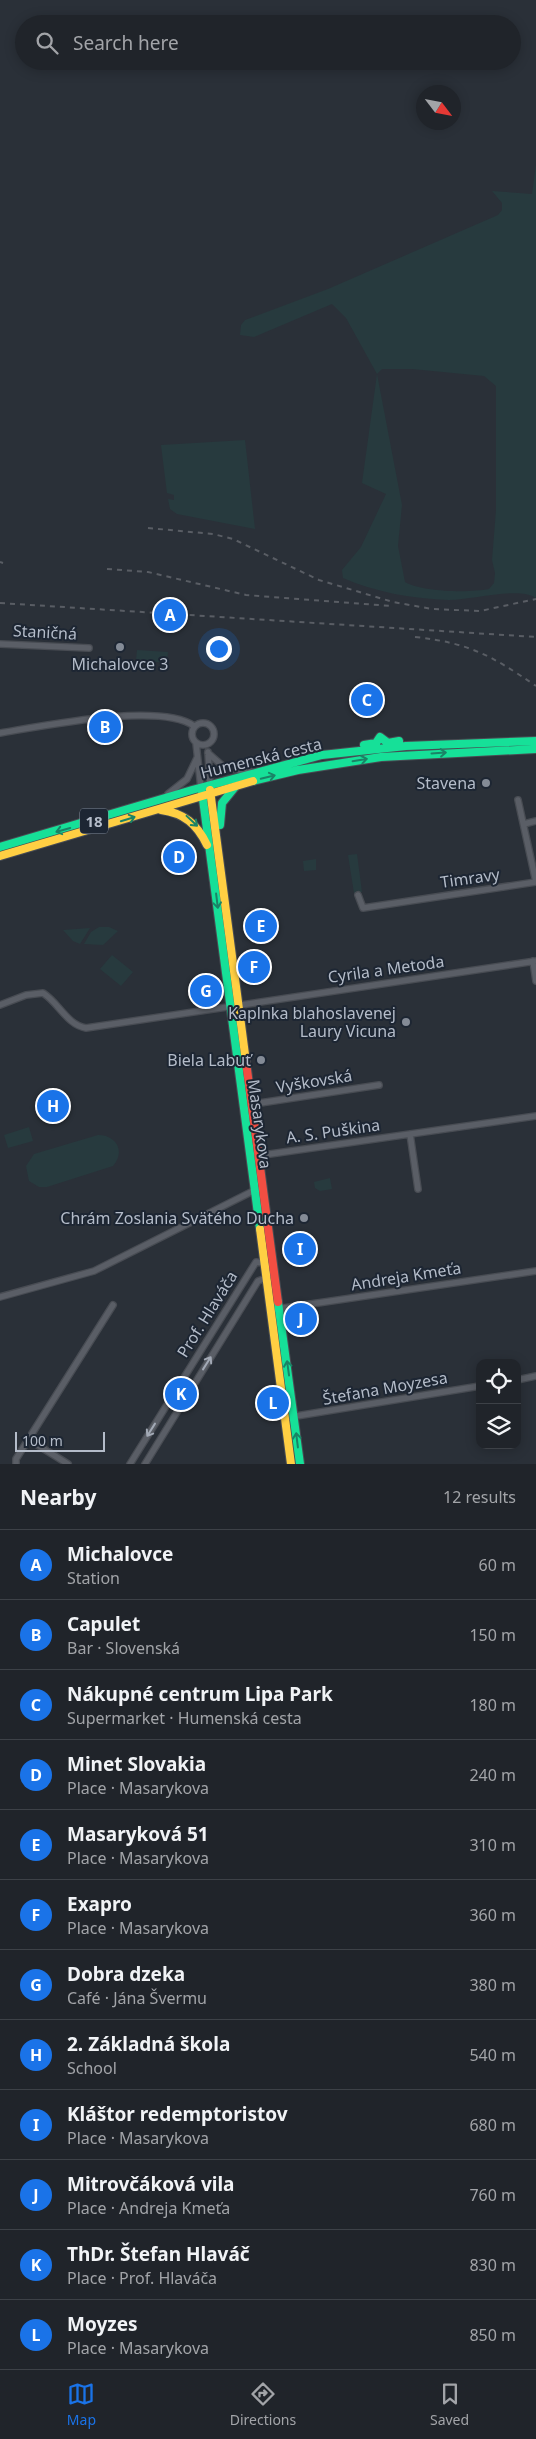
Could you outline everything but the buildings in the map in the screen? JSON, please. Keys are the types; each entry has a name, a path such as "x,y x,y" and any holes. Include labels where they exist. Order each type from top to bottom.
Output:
{"main road":[{"path":"354,752 361,745 376,743 380,737 388,742 400,741 406,746"},
{"name":"Humenská cesta","path":"0,856 159,809 255,772 322,755 406,746 536,741"},
{"name":"Humenská cesta","path":"0,847 160,800 239,785 298,770 381,757 524,749 536,750"},
{"path":"218,844 220,807 228,793 239,785"},
{"name":"Masarykova","path":"206,790 218,844 300,1464"},
{"name":"Masarykova","path":"206,790 211,852 262,1249 260,1262 266,1278 291,1464"},
{"path":"159,809 175,811 190,818 198,827 211,852"}],"street":[{"name":"Staničná","path":"0,644 89,648"},
{"path":"0,733 118,716 180,720 194,726"},
{"path":"202,722 212,727 214,736 208,744 206,790 197,758 196,743 191,735 194,726 202,722"},
{"path":"196,743 200,745 208,744"},
{"path":"208,753 225,768 255,772"},
{"path":"160,800 185,782 197,758"},
{"name":"Timravy","path":"358,895 363,908 536,882 518,800"},
{"path":"524,824 536,821"},
{"path":"534,961 536,981"},
{"name":"Cyrila a Metoda","path":"0,1005 26,995 43,993 77,1027 86,1028 534,961"},
{"path":"240,1078 249,1076"},
{"name":"Vyškovská","path":"253,1104 379,1085"},
{"name":"A. S. Puškina","path":"251,1157 536,1116"},
{"path":"410,1134 418,1189"},
{"path":"0,1297 94,1271 255,1190 264,1188"},
{"path":"260,1262 274,1270"},
{"name":"Prof. Hlaváča","path":"130,1464 225,1311 260,1262"},
{"name":"Prof. Hlaváča","path":"145,1464 258,1281 266,1278 274,1270"},
{"name":"Andreja Kmeťa","path":"270,1310 536,1271"},
{"path":"16,1464 16,1460 28,1439 113,1305"},
{"path":"225,1311 234,1318"},
{"path":"521,1379 536,1376"},
{"name":"Štefana Moyzesa","path":"284,1418 476,1387"},
{"path":"28,1439 68,1464"}],"green space":[{"path":"536,164 536,598 518,593 507,593 449,600 422,598 381,591 343,578 342,570 361,547 386,494 362,483 377,374 346,318 332,304 254,337 240,335 241,325 245,320 328,289 498,215 502,210 502,203 492,191 532,194","holes":["382,369 412,369 484,376 496,386 496,510 492,560 495,573 494,583 489,589 446,591 422,588 405,582 398,546 402,505 377,374"]},
{"path":"245,440 255,529 177,514 170,509 168,499 174,500 174,495 167,493 161,445"},
{"path":"137,650 168,652 167,663 136,660"},
{"path":"357,854 362,892 354,893 348,855"},
{"path":"316,859 316,870 304,871 303,861"},
{"path":"99,927 109,927 118,931 103,945 84,944 91,932"},
{"path":"90,928 80,944 73,941 63,930"},
{"path":"112,955 133,972 121,986 100,969"},
{"path":"29,1127 33,1141 8,1148 4,1135"},
{"path":"98,1135 110,1138 117,1145 119,1155 113,1166 47,1187 39,1187 29,1181 26,1166 34,1154"},
{"path":"330,1178 332,1189 320,1191 315,1188 314,1182"}],"railway":[{"path":"148,528 213,534 233,539 319,580 393,602 432,609 480,611 536,599"},
{"path":"107,569 148,572 246,595 391,606"},
{"path":"0,603 536,637"},
{"path":"415,637 451,643 480,652 536,686"}],"traffic: fast":[{"path":"364,745 376,743 380,737 388,743 399,741"},
{"path":"0,847 192,790 322,755 406,746 536,741"},
{"path":"253,781 298,770 381,757 536,749"},
{"path":"220,825 222,803 235,787"},
{"path":"202,792 260,1229"},
{"path":"278,1302 300,1464"}],"traffic: slow":[{"path":"0,856 253,781"},
{"path":"210,790 246,1062"},
{"path":"161,810 176,814 189,821 199,831 207,845"},
{"path":"260,1229 291,1464"}],"traffic: jam":[{"path":"246,1062 278,1302"}],"place":[{"name":"Michalovce","path":"170,615"},
{"name":"Michalovce 3","path":"120,647"},
{"name":"Nákupné centrum Lipa Park","path":"367,700"},
{"name":"Capulet","path":"105,727"},
{"name":"Stavena","path":"486,783"},
{"name":"Minet Slovakia","path":"179,857"},
{"name":"Masaryková 51","path":"261,926"},
{"name":"Exapro","path":"254,967"},
{"name":"Dobra dzeka","path":"206,991"},
{"name":"Kaplnka blahoslavenej Laury Vicuna","path":"406,1022"},
{"name":"Biela Labuť","path":"261,1060"},
{"name":"2. Základná škola","path":"53,1106"},
{"name":"Chrám Zoslania Svätého Ducha","path":"304,1218"},
{"name":"Kláštor redemptoristov","path":"300,1249"},
{"name":"Mitrovčáková vila","path":"301,1319"},
{"name":"ThDr. Štefan Hlaváč","path":"181,1394"},
{"name":"Moyzes","path":"273,1403"}]}
